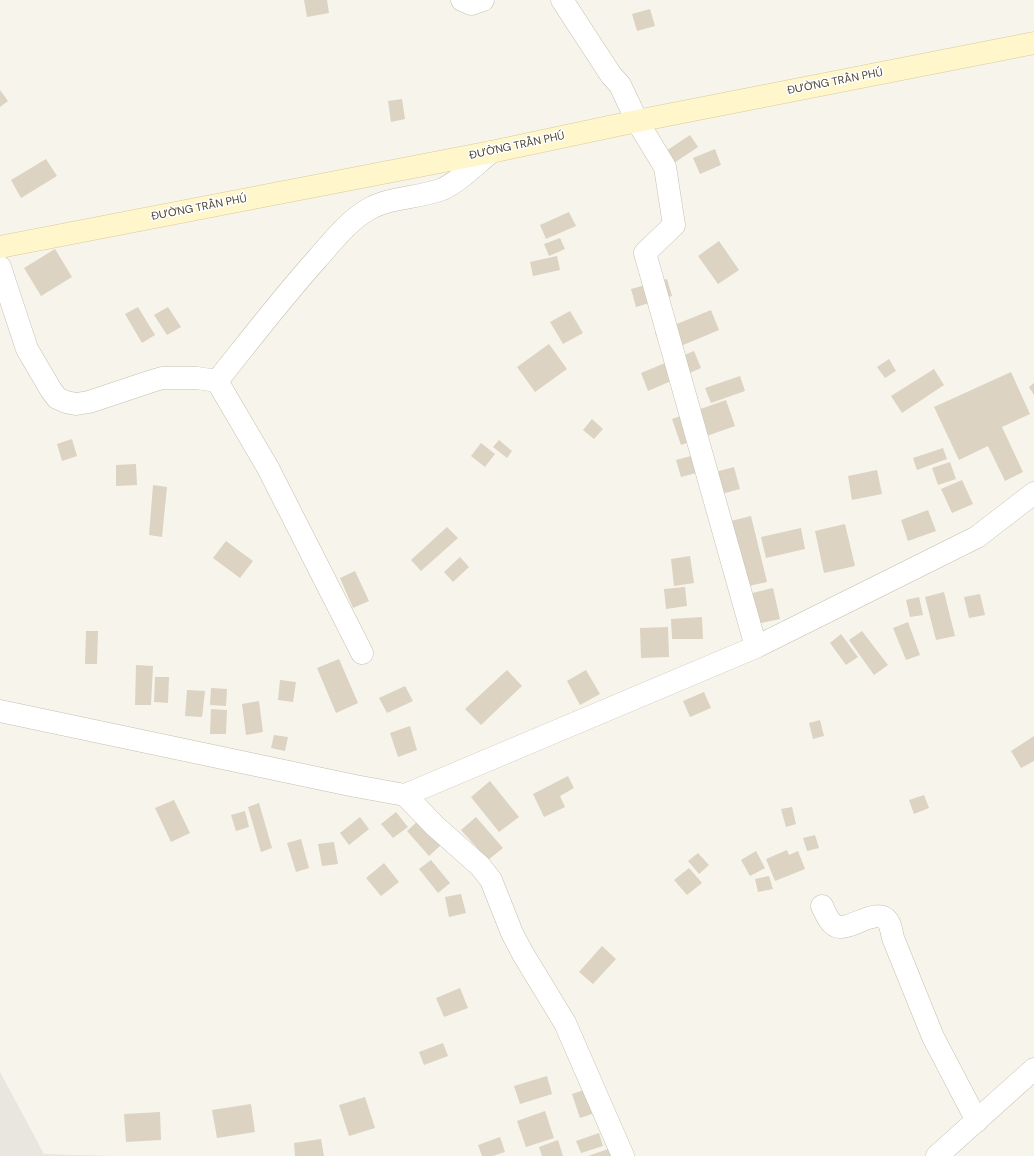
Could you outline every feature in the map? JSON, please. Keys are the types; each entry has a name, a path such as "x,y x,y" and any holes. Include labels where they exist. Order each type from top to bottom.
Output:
{"main road":[{"name":"ĐƯỜNG TRẦN PHÚ","path":"0,247 491,152 637,121 1034,43"}],"street":[{"path":"462,0 471,4 483,0"},
{"path":"562,0 611,75 620,85 637,121 664,168 674,225 645,253 756,647"},
{"path":"216,381 293,286 337,236 358,217 369,208 383,203 440,190 465,173 491,152"},
{"path":"0,267 27,348 50,390 57,398 76,404 89,402 162,378 197,378 216,381"},
{"path":"216,381 268,468 362,653"},
{"path":"0,712 339,783 405,795 756,647 977,537 1034,493"},
{"path":"405,795 435,826 480,866 490,880 517,944 565,1023 623,1156"},
{"path":"822,906 830,922 835,926 842,927 874,916 884,918 889,923 893,938 933,1038 977,1121"},
{"path":"937,1156 1034,1069"}],"shaded area":[{"path":"0,1072 44,1154 114,1156 0,1156"}],"building":[{"path":"304,0 327,0 329,13 307,17"},
{"path":"650,9 655,26 637,31 632,14"},
{"path":"0,90 8,101 0,107"},
{"path":"402,99 405,119 391,122 388,101"},
{"path":"690,135 698,147 668,167 660,155"},
{"path":"715,149 721,165 700,174 693,158"},
{"path":"46,159 57,176 21,198 11,180"},
{"path":"569,212 576,226 546,239 540,225"},
{"path":"560,238 565,249 549,256 544,244"},
{"path":"719,241 739,270 718,284 698,256"},
{"path":"55,249 72,277 41,296 24,268"},
{"path":"557,256 560,270 533,276 530,262"},
{"path":"667,279 672,296 636,307 631,289"},
{"path":"138,307 155,335 142,343 125,314"},
{"path":"168,307 181,327 167,335 154,315"},
{"path":"711,310 719,330 664,353 655,333"},
{"path":"570,311 583,333 563,344 550,322"},
{"path":"549,344 567,369 535,392 517,367"},
{"path":"694,351 701,368 648,391 641,373"},
{"path":"889,359 896,371 885,378 877,367"},
{"path":"934,369 944,385 902,413 891,396"},
{"path":"1011,372 1030,414 1002,427 1023,472 1005,481 988,446 959,460 934,407"},
{"path":"740,376 745,391 711,403 705,388"},
{"path":"1034,383 1034,395 1029,387"},
{"path":"726,400 735,426 681,445 672,419"},
{"path":"592,419 603,429 594,439 583,430"},
{"path":"72,439 77,456 62,461 57,444"},
{"path":"499,440 512,451 507,458 493,447"},
{"path":"481,443 495,454 485,467 471,456"},
{"path":"943,448 947,459 917,470 913,458"},
{"path":"710,451 715,468 681,477 676,460"},
{"path":"950,462 956,479 938,485 932,468"},
{"path":"136,464 137,485 116,486 116,465"},
{"path":"734,467 740,489 714,496 708,474"},
{"path":"877,470 882,494 852,500 848,476"},
{"path":"962,480 973,504 952,513 941,489"},
{"path":"153,485 167,487 162,537 149,535"},
{"path":"928,510 936,531 908,541 901,520"},
{"path":"751,516 767,582 735,589 719,524"},
{"path":"845,524 855,566 824,573 815,531"},
{"path":"447,527 458,538 421,571 411,560"},
{"path":"801,528 805,549 766,558 761,537"},
{"path":"226,541 253,561 240,578 213,558"},
{"path":"690,556 694,583 674,586 671,559"},
{"path":"460,557 469,567 453,582 444,572"},
{"path":"355,571 369,601 353,608 340,578"},
{"path":"685,587 687,606 666,609 664,589"},
{"path":"773,588 780,619 747,626 740,596"},
{"path":"944,592 955,636 936,640 925,597"},
{"path":"980,594 985,615 969,618 964,597"},
{"path":"919,597 923,615 910,617 906,600"},
{"path":"702,617 703,639 672,639 671,619"},
{"path":"908,622 920,655 906,660 893,628"},
{"path":"668,627 669,657 641,658 640,628"},
{"path":"86,631 98,631 97,664 85,664"},
{"path":"862,631 888,665 874,675 849,640"},
{"path":"841,634 858,657 846,665 830,643"},
{"path":"339,659 358,703 336,713 317,668"},
{"path":"136,665 153,666 151,705 135,705"},
{"path":"507,670 522,686 481,725 465,709"},
{"path":"586,670 600,694 580,705 567,681"},
{"path":"155,677 169,677 168,703 154,702"},
{"path":"280,680 296,682 293,702 278,700"},
{"path":"405,686 413,701 387,713 379,698"},
{"path":"211,688 227,689 226,706 210,705"},
{"path":"187,690 205,691 202,717 185,716"},
{"path":"704,692 711,708 690,717 683,701"},
{"path":"259,701 263,732 246,735 242,704"},
{"path":"211,709 227,710 226,734 210,734"},
{"path":"820,720 824,736 813,739 809,723"},
{"path":"410,726 417,750 398,757 390,733"},
{"path":"274,735 288,737 285,751 271,748"},
{"path":"1034,736 1034,761 1021,768 1011,751"},
{"path":"568,776 574,788 560,796 565,807 544,817 533,794"},
{"path":"490,781 519,817 499,832 471,797"},
{"path":"924,795 929,808 914,814 909,800"},
{"path":"174,800 190,833 171,842 155,808"},
{"path":"259,803 272,848 261,852 248,807"},
{"path":"792,807 796,824 786,827 781,809"},
{"path":"245,811 249,827 236,831 231,815"},
{"path":"396,812 408,827 393,838 381,824"},
{"path":"360,817 369,829 349,845 340,833"},
{"path":"476,817 503,848 488,860 461,830"},
{"path":"419,820 441,845 429,856 407,831"},
{"path":"815,835 819,848 807,851 803,838"},
{"path":"301,839 309,868 296,872 287,843"},
{"path":"334,842 338,864 322,866 318,844"},
{"path":"787,850 789,855 798,851 805,869 775,881 766,859"},
{"path":"756,851 765,868 750,876 741,860"},
{"path":"698,853 709,865 699,874 688,861"},
{"path":"431,860 450,883 438,893 419,869"},
{"path":"384,863 399,882 381,896 366,878"},
{"path":"689,868 702,883 687,895 674,880"},
{"path":"769,876 773,889 758,892 755,879"},
{"path":"461,894 466,913 449,917 445,897"},
{"path":"602,946 616,959 593,984 579,972"},
{"path":"460,988 468,1008 444,1017 436,998"},
{"path":"443,1043 448,1056 424,1065 419,1052"},
{"path":"547,1076 552,1094 520,1104 514,1086"},
{"path":"596,1086 604,1110 580,1118 572,1094"},
{"path":"365,1097 375,1128 349,1136 339,1105"},
{"path":"251,1104 255,1132 217,1138 212,1110"},
{"path":"545,1111 554,1138 526,1147 517,1121"},
{"path":"160,1112 161,1140 126,1142 124,1114"},
{"path":"599,1133 603,1146 581,1153 576,1141"},
{"path":"500,1137 505,1152 493,1156 482,1156 478,1145"},
{"path":"321,1139 324,1156 295,1156 294,1143"},
{"path":"558,1140 563,1156 542,1156 539,1147"},
{"path":"611,1148 614,1156 588,1156"}]}
